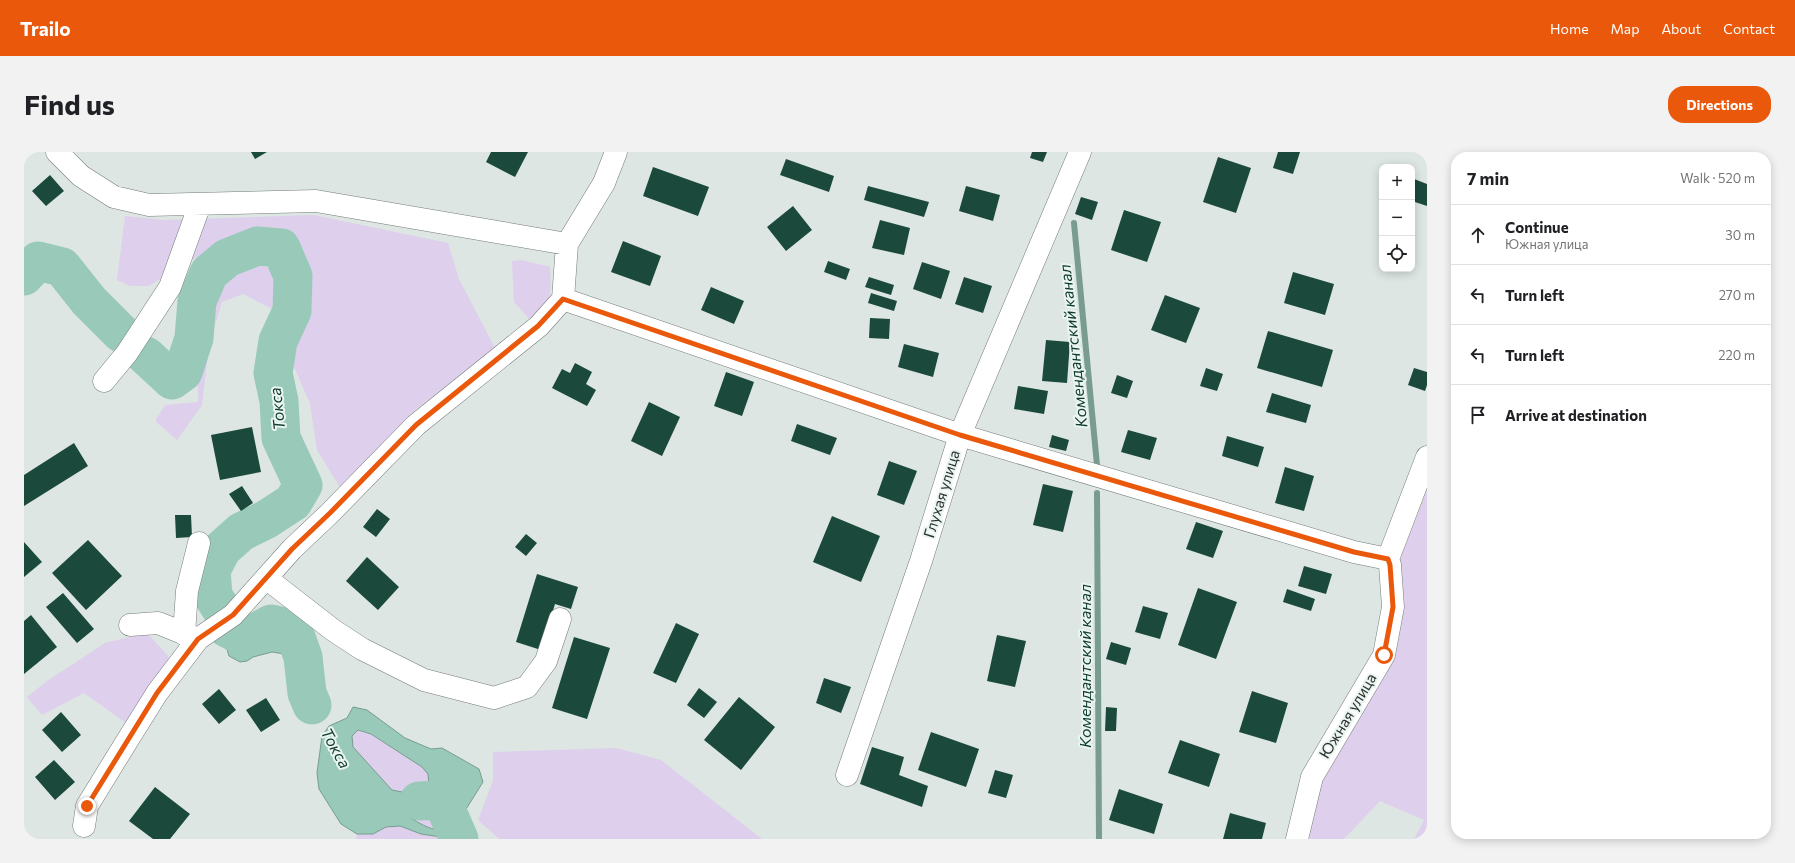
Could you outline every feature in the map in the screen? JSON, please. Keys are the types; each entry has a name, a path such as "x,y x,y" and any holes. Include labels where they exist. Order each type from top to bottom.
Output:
{"street":[{"path":"57,152 81,176 114,197 148,205 316,201 567,244"},
{"path":"84,826 87,806 157,693 197,635 233,615 292,549 330,513 416,425 538,326 563,299 567,244 604,183 616,152"},
{"name":"Глухая улица","path":"847,775 921,561 960,435 1080,152"},
{"path":"104,381 127,353 170,287 200,204"},
{"path":"563,299 960,435 1346,550 1388,559"},
{"name":"Южная улица","path":"1297,839 1312,777 1384,655 1393,607 1390,565 1388,559 1427,456"},
{"path":"197,635 186,591 199,544"},
{"path":"266,578 333,630 362,649 424,680 494,698 527,687 546,661 560,619"},
{"path":"130,625 158,623 197,635"}],"shaded area":[{"path":"314,215 448,243 459,279 495,348 411,413 341,489 317,450 310,404 291,360 302,316 299,275 286,245 258,241 221,243 149,286 130,286 117,280 125,216 163,220"},
{"path":"522,260 550,267 551,285 547,303 531,321 514,302 512,261"},
{"path":"262,266 277,270 288,283 282,314 243,294 222,302 209,345 202,405 177,440 155,421 165,405 198,402 197,364 206,321 209,295 227,274 245,267"},
{"path":"1427,491 1427,839 1414,839 1424,820 1380,801 1344,839 1307,839 1323,778 1391,658 1398,564"},
{"path":"147,633 168,656 169,667 126,723 84,693 42,715 27,697 47,681 105,643"},
{"path":"358,730 371,734 422,767 428,774 429,786 407,793 392,790 353,747 352,736"},
{"path":"616,748 661,760 762,839 499,839 478,820 493,781 493,752"},
{"path":"413,808 427,809 441,815 444,823 440,830 428,827 409,817 408,812"},
{"path":"400,826 421,834 449,839 356,839 357,834 373,834 386,827"}],"water":[{"path":"212,577 213,596 225,615 227,628 246,638 271,624 293,629 303,657 272,652 240,662 229,656 226,646 216,640 215,621 209,611 204,594"},
{"path":"353,707 367,710 405,738 431,749 442,748 479,769 483,782 448,838 421,834 400,826 386,827 373,834 357,834 341,824 319,789 317,773 322,736 329,726 347,718","holes":["358,730 371,734 422,767 428,774 429,786 407,793 392,790 353,747 352,736","413,808 427,809 441,815 444,824 440,830 420,823 409,817 408,812"]}],"building":[{"path":"251,152 267,152 255,159"},
{"path":"491,152 528,152 515,177 486,162"},
{"path":"1032,152 1047,152 1043,162 1030,158"},
{"path":"1278,152 1300,152 1293,174 1273,168"},
{"path":"1218,157 1251,168 1236,213 1203,202"},
{"path":"786,159 834,176 829,192 780,175"},
{"path":"653,167 709,187 698,216 643,196"},
{"path":"50,175 64,191 46,206 32,191"},
{"path":"1415,179 1427,184 1427,206 1415,202"},
{"path":"868,186 929,202 924,217 864,200"},
{"path":"966,186 1000,195 993,221 959,211"},
{"path":"1081,197 1098,202 1092,220 1075,214"},
{"path":"793,206 812,230 786,251 767,227"},
{"path":"1124,210 1161,222 1147,262 1111,250"},
{"path":"880,220 910,228 904,255 872,248"},
{"path":"623,241 661,256 650,286 611,272"},
{"path":"828,261 850,269 846,280 824,272"},
{"path":"922,262 950,271 941,299 913,289"},
{"path":"1293,272 1334,284 1325,315 1284,303"},
{"path":"869,277 894,285 891,295 865,287"},
{"path":"964,277 992,286 983,313 955,304"},
{"path":"711,287 744,301 734,324 701,310"},
{"path":"871,293 897,301 894,311 868,303"},
{"path":"1165,295 1200,308 1186,343 1151,330"},
{"path":"870,318 890,319 889,339 869,338"},
{"path":"1268,331 1333,350 1322,387 1257,368"},
{"path":"1046,340 1070,342 1067,383 1042,381"},
{"path":"904,344 939,353 933,377 898,367"},
{"path":"575,363 592,372 586,384 596,390 587,406 552,388 562,369 570,373"},
{"path":"1206,368 1223,374 1217,391 1200,386"},
{"path":"1414,368 1427,372 1427,385 1425,391 1408,385"},
{"path":"726,372 754,382 742,416 714,406"},
{"path":"1117,375 1133,381 1127,398 1111,393"},
{"path":"1018,386 1048,391 1044,414 1014,409"},
{"path":"1272,393 1311,405 1306,423 1266,412"},
{"path":"649,402 680,417 662,456 631,441"},
{"path":"797,424 837,438 830,455 791,441"},
{"path":"252,427 261,472 220,480 211,435"},
{"path":"1128,430 1157,438 1150,460 1121,452"},
{"path":"1052,435 1069,440 1066,451 1049,447"},
{"path":"1227,436 1264,447 1258,467 1222,456"},
{"path":"74,443 88,466 24,506 24,475"},
{"path":"889,461 917,471 904,505 877,495"},
{"path":"1285,467 1314,476 1304,511 1275,503"},
{"path":"1043,484 1073,491 1063,532 1033,525"},
{"path":"242,486 253,503 241,511 229,494"},
{"path":"377,509 390,519 376,537 363,527"},
{"path":"175,515 191,515 192,537 176,538"},
{"path":"832,516 880,536 861,582 813,562"},
{"path":"1196,522 1223,531 1213,558 1186,549"},
{"path":"526,534 537,543 526,556 515,547"},
{"path":"88,540 122,576 86,610 52,573"},
{"path":"24,542 42,562 24,577"},
{"path":"367,557 399,587 378,610 346,581"},
{"path":"1304,566 1332,574 1326,594 1298,586"},
{"path":"537,574 578,587 571,609 555,604 541,650 516,642"},
{"path":"1198,588 1237,602 1216,659 1178,645"},
{"path":"1287,589 1315,599 1311,611 1283,602"},
{"path":"63,593 94,629 77,643 46,607"},
{"path":"1143,606 1168,613 1160,639 1135,632"},
{"path":"31,615 57,647 24,674 24,621"},
{"path":"676,623 699,634 676,683 653,673"},
{"path":"997,635 1026,641 1015,687 987,681"},
{"path":"574,637 610,648 587,719 552,708"},
{"path":"1111,642 1131,648 1126,665 1106,659"},
{"path":"824,678 851,687 841,713 816,703"},
{"path":"699,688 717,702 704,718 687,705"},
{"path":"219,689 236,710 219,724 202,704"},
{"path":"1252,691 1288,703 1276,743 1239,732"},
{"path":"739,697 775,727 741,770 704,740"},
{"path":"266,698 280,720 261,732 246,710"},
{"path":"1106,707 1117,708 1116,731 1105,731"},
{"path":"61,712 81,735 62,752 42,730"},
{"path":"931,732 979,749 966,787 918,770"},
{"path":"1180,740 1220,754 1209,787 1168,773"},
{"path":"872,747 904,757 899,775 928,786 922,807 860,784"},
{"path":"54,760 75,782 55,800 35,777"},
{"path":"995,770 1013,775 1006,798 988,793"},
{"path":"155,787 190,814 170,839 153,839 129,821"},
{"path":"1119,789 1163,804 1154,834 1109,820"},
{"path":"1230,813 1266,823 1262,839 1223,839"}],"waterway":[{"name":"Комендантский канал","path":"1074,223 1097,465"},
{"name":"Токса","path":"146,356 172,380 183,372 194,338 197,301 209,273 227,258 257,246 281,248 293,276 292,311 278,341 273,373 279,401 281,438 303,485 293,502 267,519 241,532 222,549 211,570 213,596 225,615 227,628 246,638 271,624 293,629 303,657 307,693 312,705"},
{"name":"Токса","path":"24,276 38,261 62,267 89,301 121,333"},
{"name":"Комендантский канал","path":"1097,493 1099,839"},
{"name":"Токса","path":"419,801 442,800 459,839"}],"route":[{"path":"87,806 157,693 198,639 233,615 292,549 330,513 416,425 538,326 563,299 960,435 1354,552 1388,559 1390,565 1393,607 1384,655"}]}
